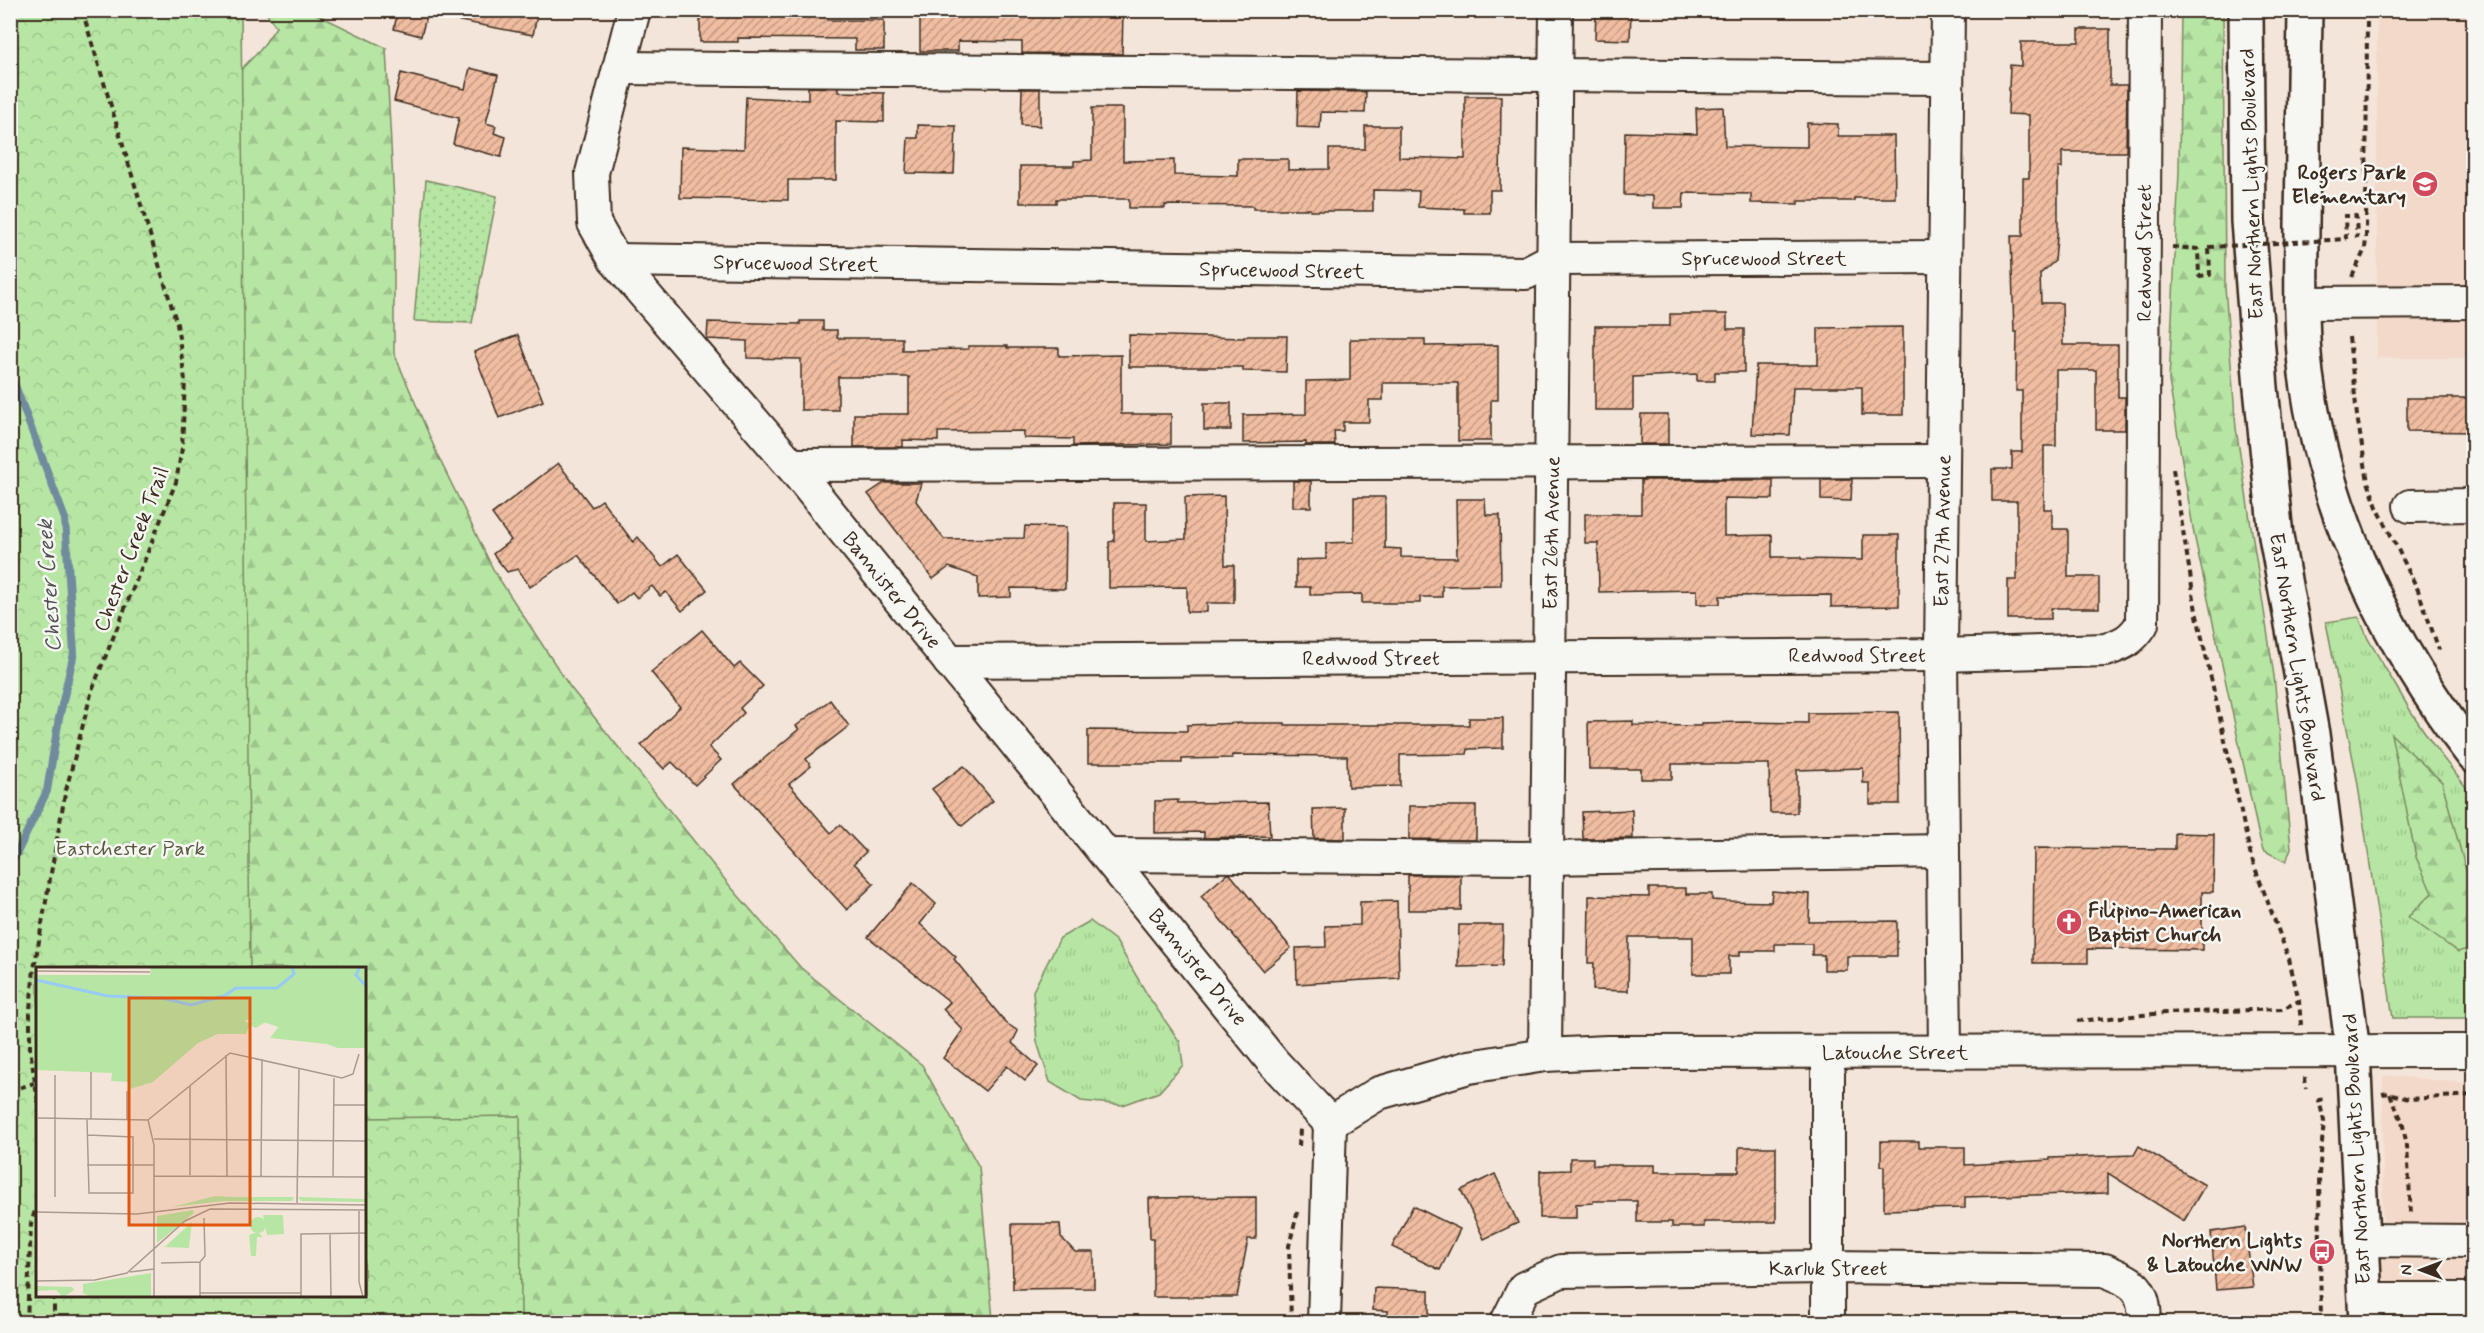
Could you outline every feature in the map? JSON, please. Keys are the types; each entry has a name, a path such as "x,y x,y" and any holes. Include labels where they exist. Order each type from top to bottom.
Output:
{"main road":[{"name":"East Northern Lights Boulevard","path":"2246,10 2248,221 2261,388 2273,513 2312,734 2354,1052 2365,1311"},
{"path":"2305,10 2301,303 2306,373 2317,435 2336,501 2371,591 2438,710 2474,756"}],"street":[{"name":"Bannister Drive","path":"634,10 592,173 594,223 615,260 791,465 1274,1063 1330,1123"},
{"name":"East 26th Avenue","path":"1545,1055 1556,10"},
{"name":"East 27th Avenue","path":"1945,1052 1941,655 1948,10"},
{"name":"Redwood Street","path":"949,661 1941,655 2106,650 2124,644 2134,637 2142,624 2145,10"},
{"path":"619,68 1947,78"},
{"name":"Sprucewood Street","path":"615,260 1526,273 1553,258 1945,257"},
{"path":"2301,303 2474,302"},
{"path":"791,465 1943,461"},
{"path":"2410,506 2474,505"},
{"path":"1107,855 1547,858 1942,851"},
{"name":"Latouche Street","path":"1330,1123 1379,1093 1469,1067 1545,1055 1608,1052 2474,1051"},
{"path":"1828,1052 1828,1323"},
{"path":"1324,1323 1330,1123"},
{"path":"2362,1240 2474,1241"},
{"name":"Karluk Street","path":"1507,1323 1524,1288 1561,1271 1828,1267 2105,1270 2133,1283 2144,1302 2145,1323"},
{"path":"2365,1311 2421,1311 2474,1299"}],"path":[{"name":"Chester Creek Trail","path":"36,1092 30,1049 30,1009 34,969 65,794 92,690 176,482 182,448 184,380 177,324 82,10"},
{"path":"2349,284 2365,249 2366,238 2367,10"},
{"path":"2169,246 2198,249 2199,276 2210,275 2209,247 2346,239 2345,216 2355,216 2357,238"},
{"path":"2349,337 2357,416 2368,482 2377,507 2418,590 2441,657"},
{"path":"2076,1022 2165,1013 2282,1009 2299,1001 2289,959 2251,857 2196,610 2172,465"},
{"path":"10,1091 34,1083"},
{"path":"2412,1241 2407,1146 2402,1121 2389,1093 2409,1099 2474,1095"},
{"path":"2319,1100 2324,1121 2319,1174 2321,1323"},
{"path":"1299,1130 1299,1153"},
{"path":"1291,1323 1289,1246 1300,1201"},
{"path":"27,1323 31,1223 36,1208"},
{"path":"54,1297 54,1323"}],"shaded area":[{"name":"Rogers Park Elementary","path":"2377,11 2473,11 2473,358 2377,358"},
{"path":"2383,1075 2473,1084 2473,1322 2382,1322"}],"green space":[{"name":"Eastchester Park","path":"10,11 241,11 250,967 36,967 36,1297 366,1297 366,1118 520,1116 521,1322 11,1322"},
{"path":"265,11 310,11 386,48 394,203 394,353 438,456 494,571 570,687 730,886 801,968 922,1065 979,1167 993,1320 984,1322 71,1322 366,1297 366,967 58,967 157,155 261,49 276,27"},
{"path":"2181,11 2223,11 2225,287 2236,428 2274,676 2291,848 2286,862 2263,850 2258,832 2194,534 2169,381 2179,172"},
{"path":"426,180 497,196 472,323 414,321"},
{"path":"2359,617 2368,639 2410,710 2436,749 2473,796 2473,1018 2393,1018 2357,779 2326,622"},
{"path":"2391,734 2442,782 2473,896 2473,947 2458,952 2408,917 2432,893 2416,857"},
{"path":"1090,921 1116,941 1148,996 1180,1042 1183,1065 1159,1092 1123,1105 1081,1101 1050,1082 1037,1042 1033,991 1060,938"}],"building":[{"path":"398,10 428,10 421,36 394,29"},
{"path":"456,10 538,10 533,35 455,20"},
{"path":"711,10 828,10 828,20 884,20 884,50 855,50 855,39 738,38 738,42 700,42 700,16 711,16"},
{"path":"920,10 1008,10 1008,14 1123,12 1122,54 1022,53 1022,42 958,41 958,51 920,51"},
{"path":"1596,10 1631,10 1630,40 1595,39"},
{"path":"2079,29 2110,29 2110,85 2127,85 2126,152 2062,152 2062,168 2058,168 2058,225 2055,261 2040,274 2041,303 2062,303 2063,345 2118,345 2118,397 2125,397 2125,430 2096,430 2096,370 2056,370 2056,446 2044,446 2044,509 2052,509 2052,529 2068,529 2068,577 2099,577 2099,608 2051,608 2051,619 2008,619 2008,580 2017,580 2017,501 1992,501 1992,469 2012,469 2012,452 2022,452 2022,391 2016,391 2017,332 2014,332 2011,236 2023,236 2023,178 2029,178 2029,115 2008,114 2010,65 2021,66 2021,42 2079,42"},
{"path":"470,68 498,75 486,123 496,126 494,133 506,137 501,157 453,144 459,118 394,101 401,73 465,89"},
{"path":"808,87 838,88 838,92 884,93 884,122 836,121 836,180 788,180 788,200 680,198 681,147 744,149 746,97 808,100"},
{"path":"1022,89 1040,89 1040,126 1021,125"},
{"path":"1298,91 1366,92 1365,113 1321,112 1320,128 1297,127"},
{"path":"1465,96 1501,96 1500,190 1490,190 1490,213 1464,213 1464,209 1418,207 1419,191 1373,190 1373,211 1253,209 1253,206 1165,205 1165,208 1129,208 1129,199 1056,199 1056,203 1020,203 1020,166 1074,166 1074,161 1092,160 1092,108 1123,108 1123,161 1174,160 1174,175 1238,176 1238,159 1288,159 1288,170 1329,169 1329,149 1365,149 1365,126 1399,126 1399,157 1465,159"},
{"path":"1723,107 1725,146 1807,147 1807,123 1838,124 1838,136 1894,136 1895,198 1798,201 1798,204 1751,203 1751,194 1684,193 1683,208 1653,208 1653,196 1624,195 1625,132 1697,134 1696,108"},
{"path":"918,125 956,126 954,174 906,173 908,138 918,138"},
{"path":"1670,314 1727,314 1727,329 1744,329 1744,372 1715,372 1715,381 1697,381 1697,374 1633,377 1633,410 1595,410 1595,326 1670,326"},
{"path":"800,321 823,321 823,330 837,330 837,338 902,338 902,350 1007,346 1007,348 1059,348 1059,356 1121,355 1121,414 1171,414 1171,444 1073,446 1073,439 1024,438 1024,431 938,432 938,441 903,440 903,447 854,447 854,414 909,414 909,377 838,377 838,410 801,410 801,359 747,358 747,341 707,339 708,322 800,324"},
{"path":"1903,327 1903,415 1862,415 1862,387 1793,387 1790,435 1752,434 1756,365 1818,365 1818,328"},
{"path":"518,335 543,401 499,418 474,352"},
{"path":"1129,335 1244,338 1244,336 1287,336 1286,372 1243,371 1243,367 1129,367"},
{"path":"1350,339 1425,339 1425,346 1498,345 1498,400 1491,400 1491,441 1458,441 1458,383 1383,383 1383,400 1369,400 1369,422 1343,422 1343,431 1334,431 1335,445 1306,445 1306,442 1243,443 1243,415 1306,414 1306,381 1350,380"},
{"path":"2407,398 2473,398 2473,432 2407,431"},
{"path":"1204,403 1231,403 1231,430 1204,430"},
{"path":"1641,414 1668,414 1668,444 1640,444"},
{"path":"558,463 592,507 602,500 633,542 638,537 662,567 678,554 707,590 682,611 666,592 660,596 652,586 637,598 632,592 617,604 578,555 530,587 518,569 507,572 493,554 511,540 492,514"},
{"path":"1821,479 1852,479 1851,501 1821,500"},
{"path":"1641,480 1773,480 1773,499 1724,498 1724,536 1772,535 1772,557 1863,560 1863,535 1899,535 1899,606 1831,607 1831,595 1720,596 1720,604 1697,604 1697,590 1599,592 1598,543 1585,543 1585,514 1641,514"},
{"path":"1293,481 1311,481 1311,507 1293,507"},
{"path":"884,483 921,483 916,501 944,539 1024,538 1025,526 1066,527 1065,589 1011,588 1011,597 978,598 978,577 949,567 933,579 868,494"},
{"path":"1224,496 1225,565 1234,565 1234,603 1207,603 1207,612 1187,612 1187,587 1109,588 1109,542 1114,541 1114,503 1146,503 1146,541 1186,539 1185,497"},
{"path":"1354,497 1385,497 1385,548 1401,549 1401,557 1457,558 1456,499 1485,499 1486,515 1500,515 1501,585 1442,586 1442,597 1420,597 1420,603 1362,603 1362,594 1310,595 1310,587 1296,587 1296,560 1326,559 1326,543 1354,542"},
{"path":"702,630 734,668 740,663 763,686 740,708 744,713 709,747 721,760 695,785 672,762 664,769 641,745 680,707 651,672"},
{"path":"830,700 849,726 806,759 811,766 789,784 831,833 840,825 866,852 854,863 874,884 847,910 734,784 799,729 796,726"},
{"path":"1899,712 1900,804 1870,804 1870,783 1863,783 1863,768 1797,770 1797,813 1770,813 1769,764 1672,764 1672,779 1641,779 1641,769 1589,769 1588,722 1633,721 1633,725 1701,726 1701,723 1808,723 1808,713"},
{"path":"1469,718 1503,718 1503,748 1468,749 1467,754 1400,755 1400,786 1348,787 1347,756 1232,755 1232,758 1182,759 1182,763 1088,763 1088,730 1187,731 1187,725 1243,723 1469,725"},
{"path":"964,766 993,801 962,826 932,789"},
{"path":"1178,800 1178,803 1268,802 1270,836 1204,838 1204,832 1155,833 1155,801"},
{"path":"1409,806 1476,806 1476,840 1409,839"},
{"path":"1345,808 1345,839 1314,838 1313,809"},
{"path":"1632,810 1633,838 1583,839 1582,812"},
{"name":"Filipino-American Baptist Church","path":"2175,833 2214,834 2213,892 2202,892 2202,950 2088,949 2088,963 2033,963 2034,848 2175,849"},
{"path":"1227,874 1230,874 1291,948 1263,971 1201,896"},
{"path":"1408,875 1461,875 1461,910 1408,910"},
{"path":"913,883 936,904 920,924 956,957 954,959 1006,1023 1018,1031 1012,1043 1038,1066 1025,1081 1007,1066 985,1091 943,1058 963,1030 943,1009 950,1002 868,937"},
{"path":"1649,888 1686,888 1686,894 1712,894 1712,900 1726,901 1771,902 1772,891 1810,894 1809,922 1897,921 1897,956 1847,956 1847,970 1824,970 1824,955 1812,955 1812,944 1775,944 1775,951 1740,951 1740,956 1729,956 1729,974 1693,974 1693,937 1629,937 1628,991 1593,990 1594,963 1588,963 1589,896 1649,897"},
{"path":"1397,901 1399,978 1297,984 1296,948 1326,947 1325,926 1360,925 1360,902"},
{"path":"1459,925 1503,925 1502,966 1458,967"},
{"path":"1881,1141 1919,1141 1919,1147 1965,1147 1965,1165 2050,1160 2050,1158 2134,1155 2139,1146 2205,1185 2184,1221 2108,1173 2108,1193 1965,1197 1965,1208 1884,1210 1884,1166 1881,1166"},
{"path":"1739,1147 1776,1147 1776,1222 1704,1222 1704,1227 1672,1227 1672,1222 1637,1222 1637,1201 1593,1201 1593,1203 1576,1204 1576,1218 1540,1218 1540,1171 1570,1170 1570,1158 1593,1158 1593,1165 1655,1165 1655,1172 1739,1172"},
{"path":"1495,1174 1518,1223 1484,1239 1461,1190"},
{"path":"1256,1197 1256,1239 1248,1239 1237,1297 1153,1297 1153,1239 1150,1239 1149,1198"},
{"path":"1413,1206 1460,1229 1440,1270 1392,1247"},
{"path":"1012,1224 1060,1224 1061,1237 1075,1252 1094,1252 1094,1288 1013,1289"},
{"path":"2245,1227 2253,1287 2216,1290 2211,1232"},
{"path":"1374,1288 1429,1290 1429,1323 1388,1323 1388,1311 1373,1310"}],"waterway":[{"name":"Chester Creek","path":"10,372 65,519 74,653 59,718 47,791 10,867"}],"place":[{"name":"Rogers Park Elementary","path":"2425,184"},
{"name":"Filipino-American Baptist Church","path":"2069,922"},
{"name":"Northern Lights & Latouche WNW","path":"2322,1252"}]}
